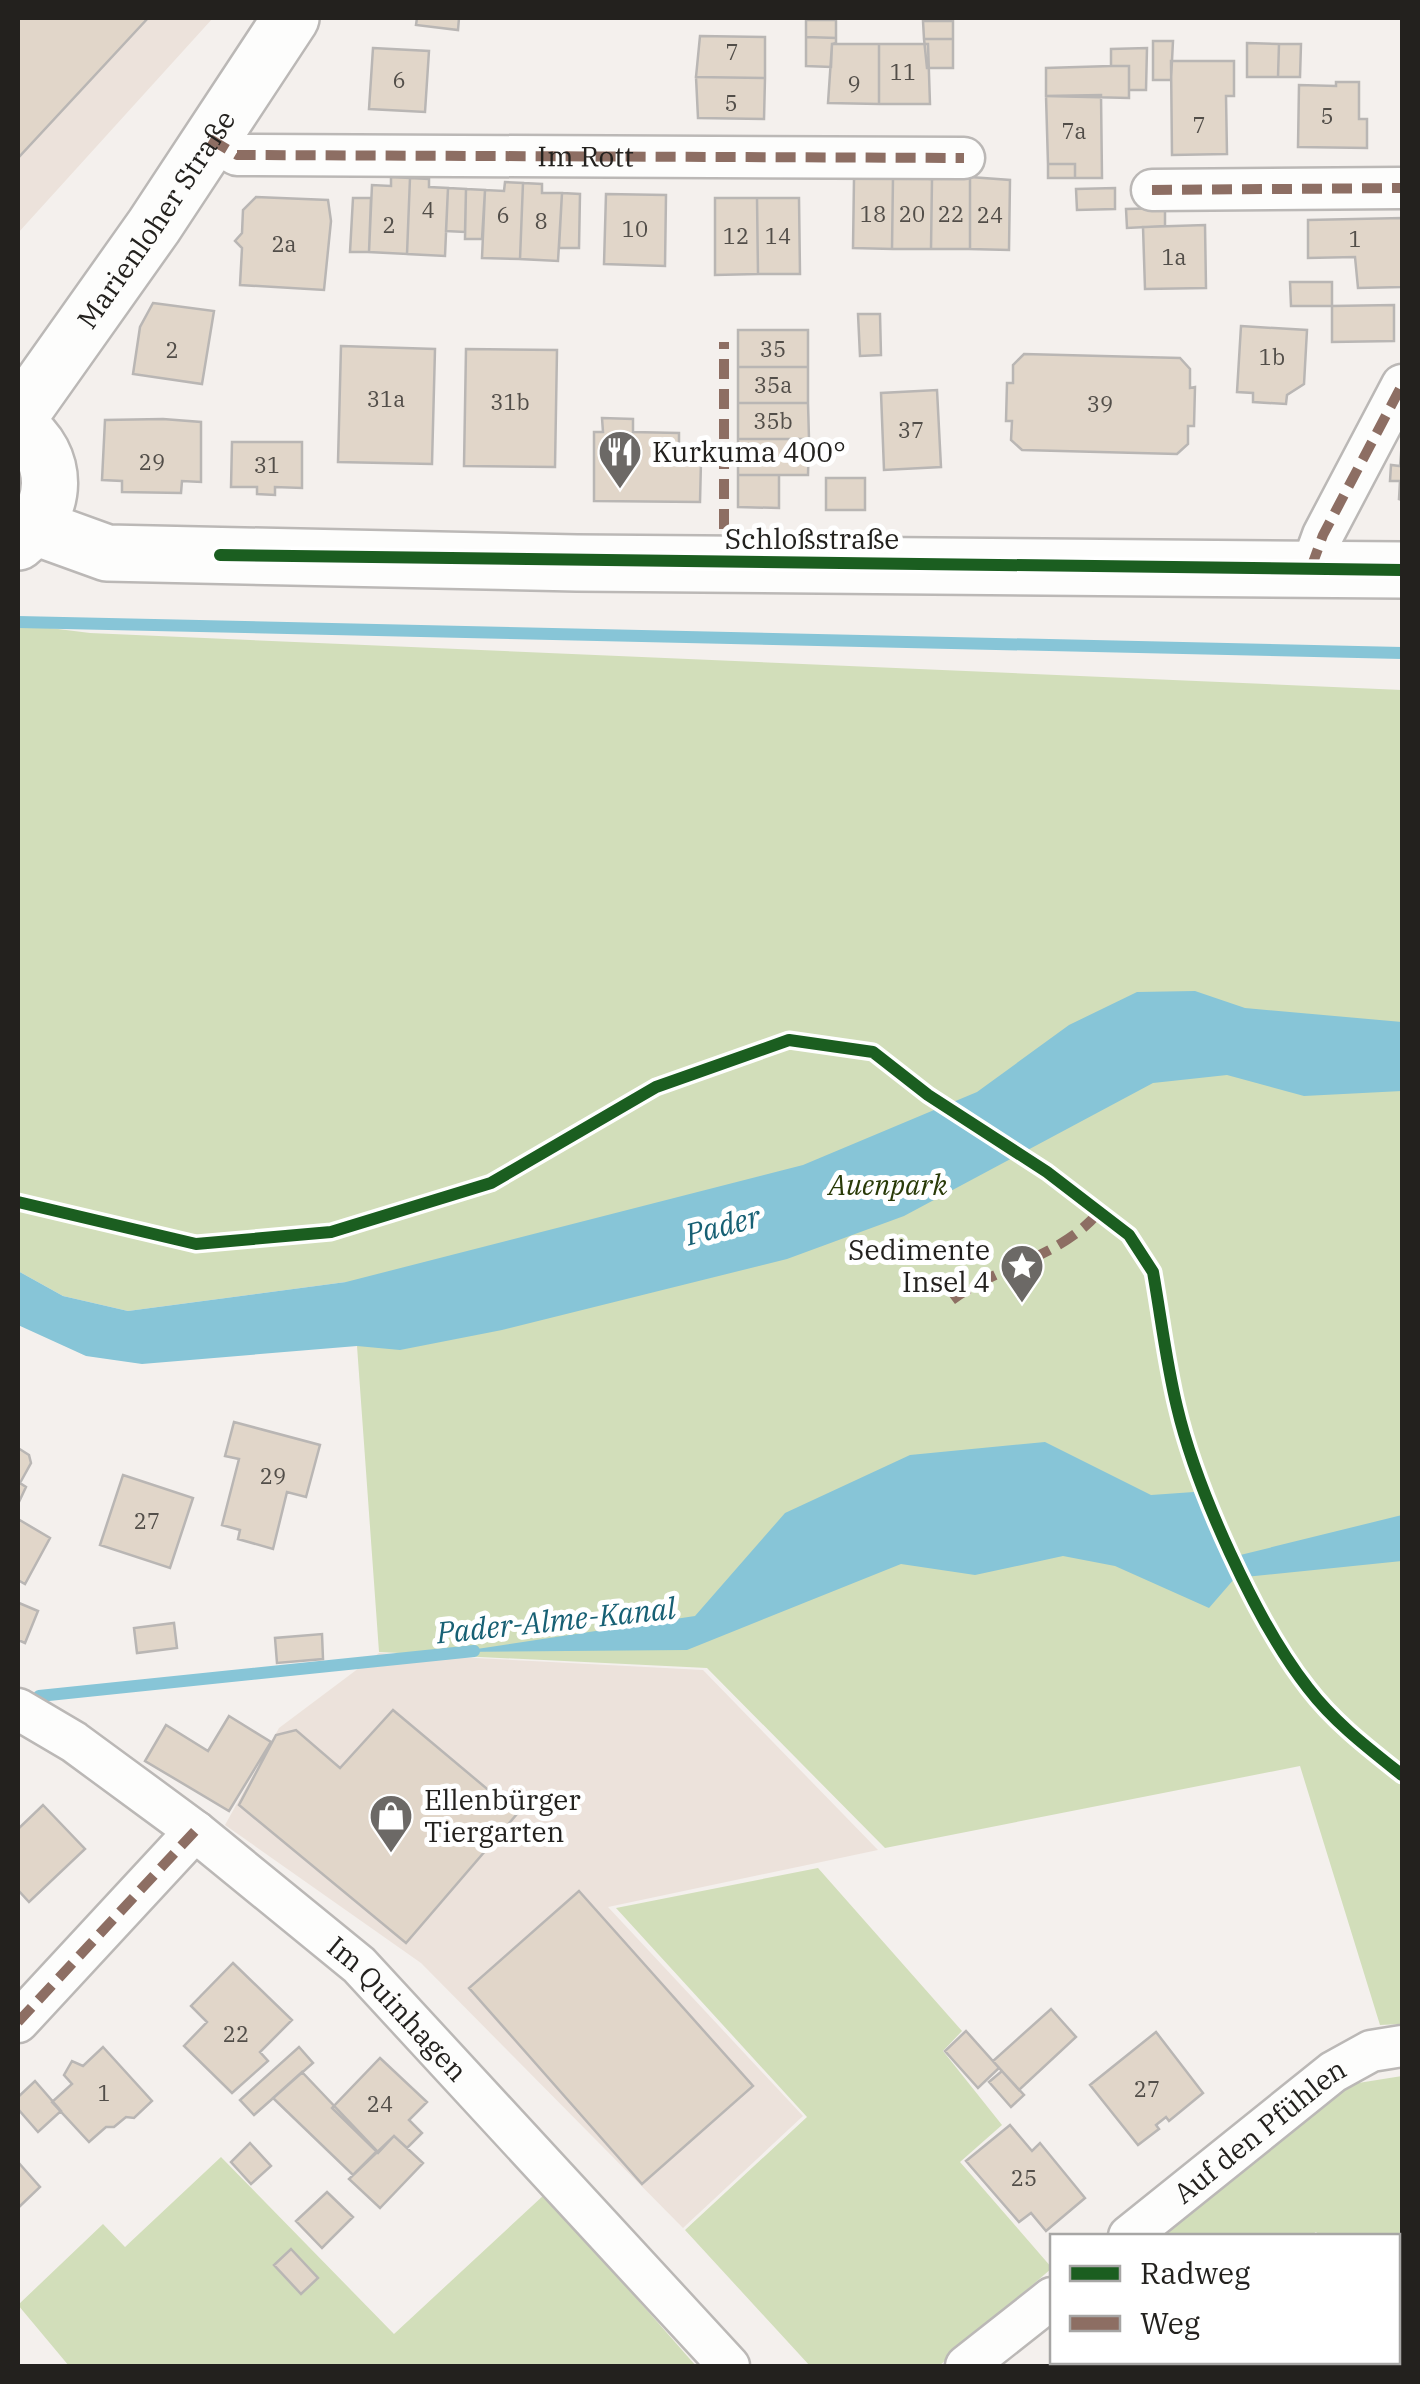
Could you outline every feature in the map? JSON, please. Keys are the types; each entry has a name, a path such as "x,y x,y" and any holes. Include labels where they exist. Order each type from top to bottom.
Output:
{"street":[{"name":"Marienloher Straße","path":"18,418 291,18"},
{"name":"Im Rott","path":"210,139 237,155 964,158"},
{"path":"1152,190 1402,188"},
{"path":"1311,568 1322,535 1402,385"},
{"name":"Schloßstraße","path":"18,426 42,451 50,470 48,500 26,535 107,553 577,563 1402,570"},
{"name":"Im Quinhagen","path":"18,1710 74,1742 195,1831 393,1998 728,2366"},
{"path":"18,2022 195,1831"},
{"name":"Auf den Pfühlen","path":"1132,2234 1334,2072 1371,2051 1402,2046"},
{"path":"966,2366 1050,2300"}],"shaded area":[{"path":"18,18 213,18 18,233"},
{"path":"379,1653 703,1670 878,1850 608,1907 803,2116 683,2228 421,1963 225,1825 279,1728"}],"green space":[{"name":"Auenpark","path":"18,624 90,633 1402,690 1402,2024 1380,2025 1300,1766 885,1848 707,1668 379,1652 357,1346 346,1282 128,1311 63,1296 18,1271"},
{"path":"818,1868 962,2031 943,2051 1002,2125 960,2162 1050,2270 939,2366 810,2366 685,2230 807,2117 616,1908"},
{"path":"1402,2076 1402,2366 1272,2366 1400,2364 1400,2234 1160,2234 1352,2084"},
{"path":"221,2157 394,2334 545,2194 696,2366 69,2366 18,2305 103,2224 125,2247"}],"water":[{"name":"Pader","path":"1195,991 1245,1008 1402,1022 1402,1091 1304,1096 1227,1075 1153,1083 904,1216 787,1259 502,1330 400,1350 357,1346 142,1364 86,1356 18,1325 18,1271 63,1296 128,1311 346,1282 803,1165 977,1092 1069,1025 1137,992"},
{"path":"1045,1442 1151,1495 1194,1492 1228,1558 1402,1515 1402,1561 1235,1578 1209,1608 1115,1566 1063,1556 975,1575 901,1564 687,1650 457,1652 695,1616 785,1513 910,1455"}],"building":[{"path":"18,18 148,18 18,158"},
{"path":"417,18 459,18 458,30 416,25"},
{"path":"806,20 836,20 836,38 806,37"},
{"path":"923,21 953,21 953,39 924,39"},
{"path":"700,36 765,37 765,78 696,77"},
{"path":"806,37 836,38 831,67 806,66"},
{"path":"924,39 953,39 953,68 927,68"},
{"path":"1153,41 1173,41 1171,80 1153,80"},
{"path":"1247,43 1279,44 1278,77 1247,77"},
{"path":"832,44 879,44 879,104 828,103"},
{"path":"879,44 928,44 930,104 879,104"},
{"path":"1279,44 1301,44 1300,77 1278,77"},
{"path":"373,48 429,51 425,112 369,109"},
{"path":"1147,48 1146,90 1129,90 1129,66 1111,66 1111,49"},
{"path":"1171,61 1234,61 1234,96 1226,96 1227,154 1172,155"},
{"path":"1129,66 1129,98 1046,96 1046,68"},
{"path":"696,77 765,78 764,119 698,118"},
{"path":"1336,82 1359,82 1359,119 1367,119 1367,148 1298,147 1299,85 1336,86"},
{"path":"1101,95 1102,178 1075,178 1075,164 1048,164 1046,96"},
{"path":"1048,164 1075,164 1075,178 1048,178"},
{"path":"391,177 410,178 407,254 369,252 372,185 391,186"},
{"path":"893,177 892,249 853,248 854,179"},
{"path":"893,177 932,179 931,249 892,249"},
{"path":"970,177 970,249 931,249 932,179"},
{"path":"970,177 1010,180 1009,250 970,249"},
{"path":"410,178 429,179 429,187 448,188 445,256 407,254"},
{"path":"505,182 523,183 520,259 482,258 485,190 504,191"},
{"path":"523,183 542,184 542,193 562,193 558,261 520,259"},
{"path":"448,188 466,189 465,232 446,231"},
{"path":"1115,188 1115,209 1077,210 1076,189"},
{"path":"466,189 485,190 482,239 465,239"},
{"path":"562,193 580,194 579,248 559,248"},
{"path":"606,194 666,195 665,266 604,264"},
{"path":"256,197 328,200 331,221 324,290 240,285 242,248 235,241 242,233 243,210"},
{"path":"353,198 371,198 369,252 350,252"},
{"path":"715,198 757,198 758,274 715,275"},
{"path":"757,198 799,198 800,274 758,274"},
{"path":"1165,208 1165,226 1127,228 1126,209"},
{"path":"1402,218 1402,287 1358,288 1355,257 1308,258 1308,220"},
{"path":"1205,225 1206,288 1145,289 1143,227"},
{"path":"1290,282 1332,282 1332,306 1291,306"},
{"path":"153,303 214,311 202,384 133,374 140,327"},
{"path":"1394,305 1394,341 1332,342 1332,306"},
{"path":"858,314 880,314 881,355 860,356"},
{"path":"1241,326 1307,330 1304,384 1287,395 1286,404 1253,402 1253,393 1237,392"},
{"path":"738,330 808,330 808,367 738,367"},
{"path":"341,346 435,349 432,464 338,462"},
{"path":"466,349 557,350 555,467 464,466"},
{"path":"1024,354 1180,358 1190,369 1190,388 1195,387 1194,426 1188,426 1188,444 1177,454 1022,450 1011,440 1012,421 1006,421 1007,383 1013,383 1013,365"},
{"path":"738,367 808,367 808,403 738,403"},
{"path":"937,390 941,467 884,470 881,393"},
{"path":"738,403 808,403 809,439 738,439"},
{"path":"602,418 633,419 633,432 679,433 679,462 701,461 700,502 594,501 594,432 603,432"},
{"path":"105,420 201,422 201,482 182,481 181,493 122,492 122,481 102,480"},
{"path":"738,439 809,439 808,475 738,475"},
{"path":"1402,441 1402,500 1400,481 1390,481 1391,465 1400,466"},
{"path":"232,442 302,442 302,488 275,487 275,495 257,494 257,487 231,487"},
{"path":"738,475 779,475 779,508 738,507"},
{"path":"826,478 865,478 865,510 826,510"},
{"path":"234,1422 320,1445 306,1497 287,1492 273,1549 238,1539 240,1530 222,1525 239,1459 225,1456"},
{"path":"18,1448 29,1455 31,1463 20,1483 26,1487 18,1504"},
{"path":"123,1475 193,1498 170,1568 100,1545"},
{"path":"18,1519 50,1538 25,1584 18,1580"},
{"path":"19,1603 38,1611 25,1643 18,1640"},
{"path":"174,1623 177,1648 137,1653 134,1628"},
{"path":"322,1634 323,1659 277,1663 275,1638"},
{"name":"Ellenbürger Tiergarten","path":"393,1710 517,1814 406,1943 239,1805 276,1735 296,1730 340,1768"},
{"path":"229,1716 271,1742 229,1811 145,1761 166,1725 208,1751"},
{"path":"43,1805 85,1849 29,1902 18,1890 18,1829"},
{"path":"579,1891 753,2086 642,2184 469,1988"},
{"path":"233,1963 292,2020 260,2052 268,2061 232,2093 184,2046 207,2022 191,2006"},
{"path":"1051,2009 1076,2037 1019,2090 993,2061"},
{"path":"966,2031 999,2068 978,2088 945,2051"},
{"path":"1156,2032 1203,2093 1169,2121 1166,2117 1156,2125 1159,2129 1138,2145 1090,2085"},
{"path":"103,2047 152,2101 134,2118 126,2117 114,2127 106,2127 89,2142 52,2102 72,2084 64,2075 72,2061 83,2066"},
{"path":"299,2047 313,2063 254,2115 240,2100"},
{"path":"380,2058 427,2102 409,2120 422,2133 407,2148 394,2136 378,2153 332,2108"},
{"path":"1002,2071 1024,2095 1011,2107 989,2082"},
{"path":"302,2072 377,2151 353,2175 273,2098"},
{"path":"35,2081 61,2111 38,2132 18,2109 18,2097"},
{"path":"1010,2125 1032,2151 1040,2143 1085,2198 1046,2231 1031,2213 1019,2222 966,2161"},
{"path":"394,2136 423,2163 380,2208 349,2179"},
{"path":"250,2143 271,2166 251,2184 231,2162"},
{"path":"18,2162 40,2187 18,2208"},
{"path":"327,2192 353,2217 322,2248 296,2221"},
{"path":"291,2249 318,2278 301,2294 274,2265"},
{"path":"1206,2364 1208,2366 1070,2366"}],"waterway":[{"path":"18,622 1402,653"},
{"name":"Pader-Alme-Kanal","path":"39,1696 474,1651"}],"marked path":[{"path":"210,139 237,155 964,158"},
{"path":"1152,190 1402,188"},
{"path":"724,342 724,529"},
{"path":"1311,568 1323,535 1402,385"},
{"path":"952,1300 1048,1251 1099,1212"},
{"path":"18,2022 195,1831"}],"cycle path":[{"path":"220,555 1402,570"},
{"path":"18,1202 196,1244 331,1232 491,1183 656,1087 789,1040 873,1052 928,1095 1047,1172 1129,1235 1153,1272 1177,1407 1198,1476 1249,1591 1288,1660 1318,1700 1402,1775"}],"place":[{"name":"Kurkuma 400°","path":"620,490"},
{"name":"Sedimente Insel 4","path":"1022,1304"},
{"name":"Ellenbürger Tiergarten","path":"391,1854"}]}
